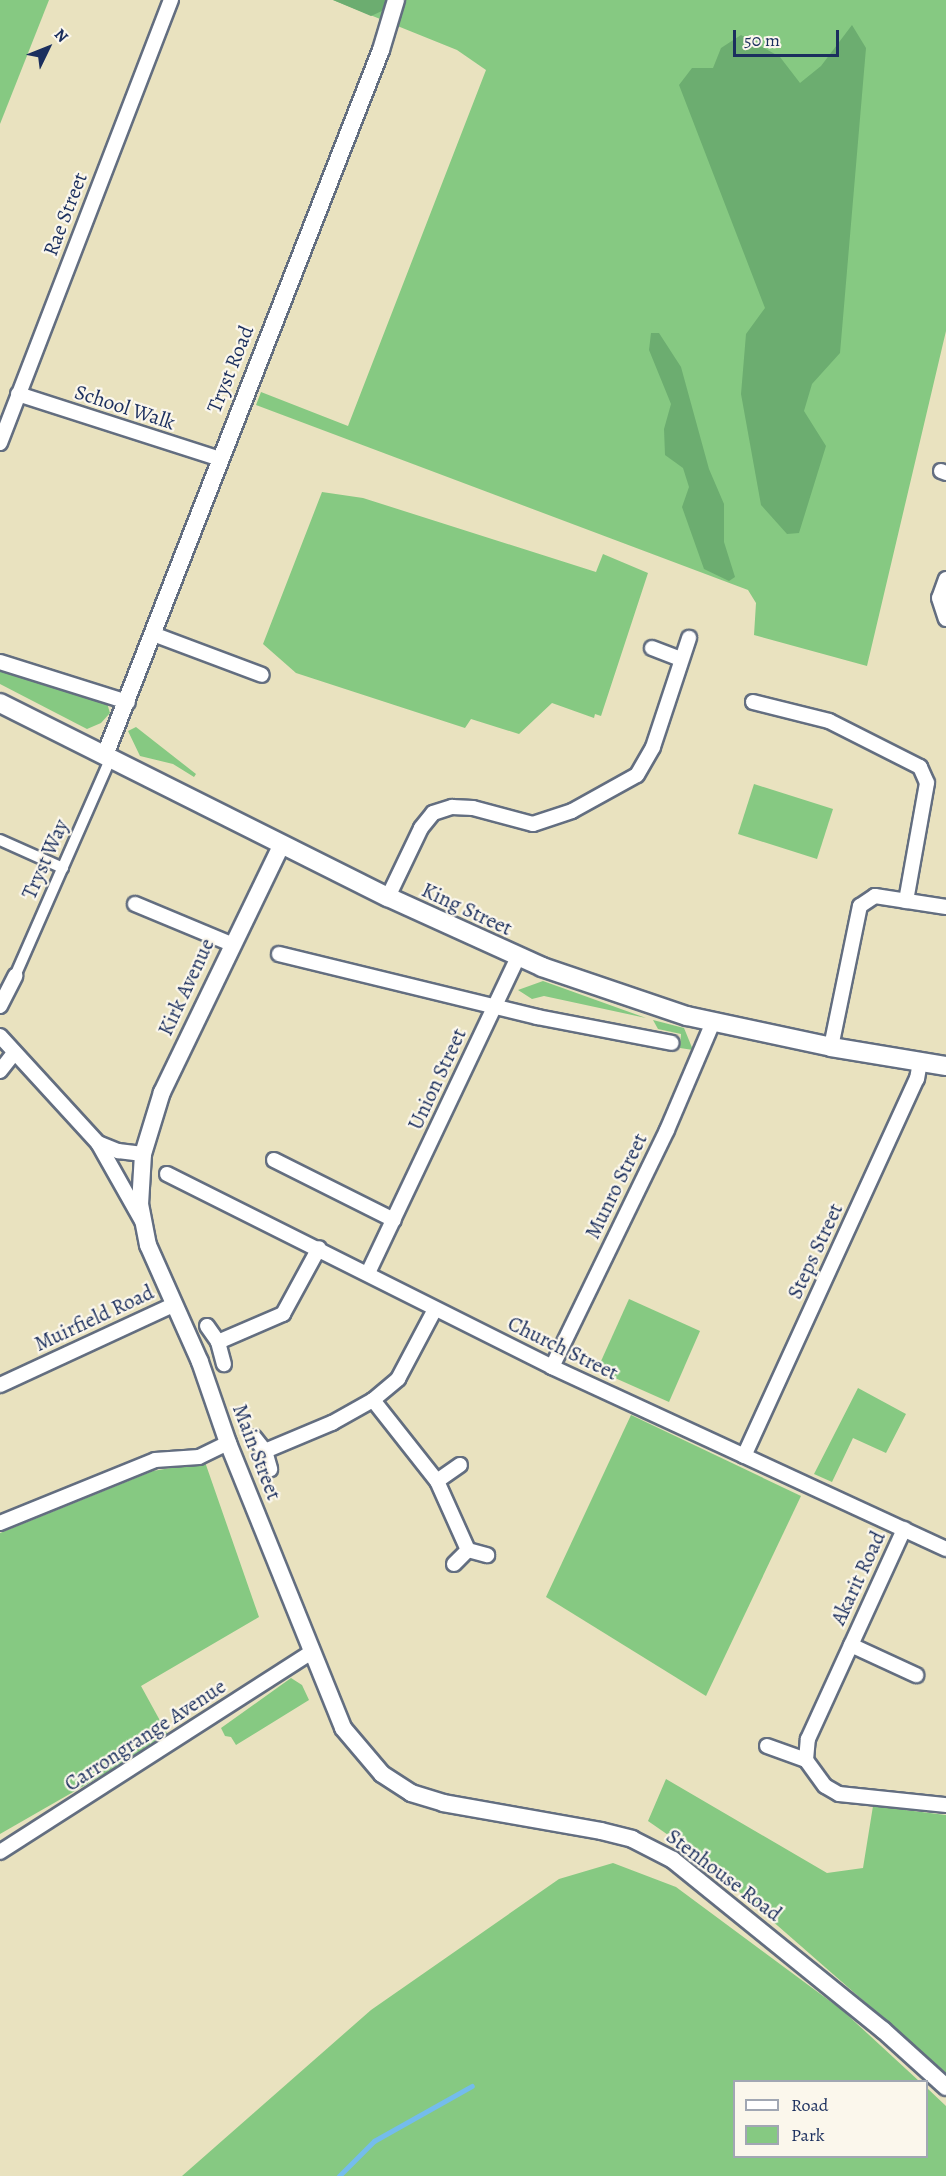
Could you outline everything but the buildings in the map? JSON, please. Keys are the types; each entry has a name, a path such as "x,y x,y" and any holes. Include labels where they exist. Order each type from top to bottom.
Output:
{"main road":[{"name":"King Street","path":"0,703 388,897 518,957 629,997 713,1022 831,1047 946,1066"}],"street":[{"name":"Rae Street","path":"0,443 171,0"},
{"name":"Tryst Road","path":"108,756 220,459 381,50 396,0"},
{"name":"School Walk","path":"18,394 220,459"},
{"path":"946,579 939,598 946,619"},
{"path":"153,634 262,675"},
{"path":"388,897 421,828 433,813 452,807 473,808 533,824 572,811 637,775 653,747 688,638"},
{"path":"652,648 681,659"},
{"path":"0,662 128,702"},
{"path":"753,702 829,721 920,767 927,783 906,901"},
{"name":"Tryst Way","path":"15,976 63,868 108,756"},
{"path":"0,840 63,868"},
{"name":"Kirk Avenue","path":"143,1154 162,1092 231,944 282,844"},
{"path":"831,1047 860,906 875,896 946,907"},
{"path":"135,904 231,944"},
{"path":"279,954 495,1007 672,1042"},
{"name":"Union Street","path":"368,1273 518,957"},
{"path":"0,1006 15,976"},
{"name":"Munro Street","path":"552,1367 667,1130 713,1022"},
{"name":"Main Street","path":"0,1036 98,1143 142,1221 173,1305 200,1362 228,1443 330,1698"},
{"path":"0,1071 14,1053"},
{"name":"Steps Street","path":"744,1456 917,1079 920,1062"},
{"name":"Main Street","path":"98,1143 118,1151 143,1154 142,1221"},
{"path":"274,1160 394,1220"},
{"name":"Church Street","path":"167,1174 319,1248 552,1367 946,1549"},
{"path":"218,1342 283,1314 319,1248"},
{"name":"Muirfield Road","path":"0,1385 173,1305"},
{"path":"265,1451 332,1423 373,1400 398,1379 435,1309"},
{"path":"207,1326 218,1342 224,1364"},
{"path":"373,1400 437,1481 468,1550"},
{"path":"254,1437 265,1451 270,1469"},
{"path":"0,1523 155,1460 199,1457 228,1443"},
{"path":"437,1481 460,1465"},
{"name":"Akarit Road","path":"806,1760 808,1739 904,1529"},
{"path":"468,1550 487,1555"},
{"path":"454,1564 468,1550"},
{"name":"Akarit Road","path":"851,1645 915,1675"},
{"name":"Carrongrange Avenue","path":"0,1852 312,1652"},
{"name":"Stenhouse Road","path":"330,1698 353,1744 388,1780 411,1793 443,1803 601,1831 632,1839 674,1860 883,2030 946,2087"},
{"path":"767,1746 806,1760 825,1786 839,1794 946,1805"}],"green space":[{"path":"0,0 49,0 0,124"},
{"path":"333,0 946,0 946,331 867,666 754,635 756,603 748,590 256,405 261,392 348,426 486,70 457,50"},
{"path":"333,0 386,0 384,10 371,16"},
{"path":"852,25 866,48 840,353 812,384 804,411 826,446 799,533 787,534 761,505 741,394 746,334 765,308 679,85 692,68 713,68 721,48 741,35 780,57 800,83 821,66"},
{"path":"651,333 659,333 681,367 709,469 724,504 724,542 735,577 729,581 704,569 682,507 689,487 683,468 665,455 664,429 671,404 649,350"},
{"path":"322,492 363,498 596,572 603,554 648,573 601,716 595,714 594,718 552,703 519,734 471,719 465,728 296,673 263,644"},
{"path":"0,667 107,703 110,713 101,723 87,729 0,684"},
{"path":"136,727 196,774 194,777 173,764 140,756 128,731"},
{"path":"754,784 833,809 817,859 738,834"},
{"path":"543,981 646,1018 544,996 532,999 518,990"},
{"path":"653,1020 684,1028 693,1050 680,1048 681,1034 658,1029"},
{"path":"629,1299 700,1331 669,1402 597,1370"},
{"path":"858,1388 906,1414 886,1453 853,1438 832,1482 814,1474"},
{"path":"631,1415 801,1496 706,1696 546,1597"},
{"path":"205,1462 259,1617 141,1686 169,1737 0,1834 0,1533 153,1471"},
{"path":"291,1678 302,1685 309,1700 236,1745 231,1737 225,1736 221,1728"},
{"path":"666,1779 827,1873 863,1868 873,1806 946,1815 946,2073 697,1855 648,1821"},
{"path":"613,1863 676,1887 842,2010 918,2080 733,2080 733,2158 928,2158 928,2089 946,2106 946,2176 182,2176 371,2010 559,1879"}],"waterway":[{"path":"339,2176 374,2141 472,2086"}]}
